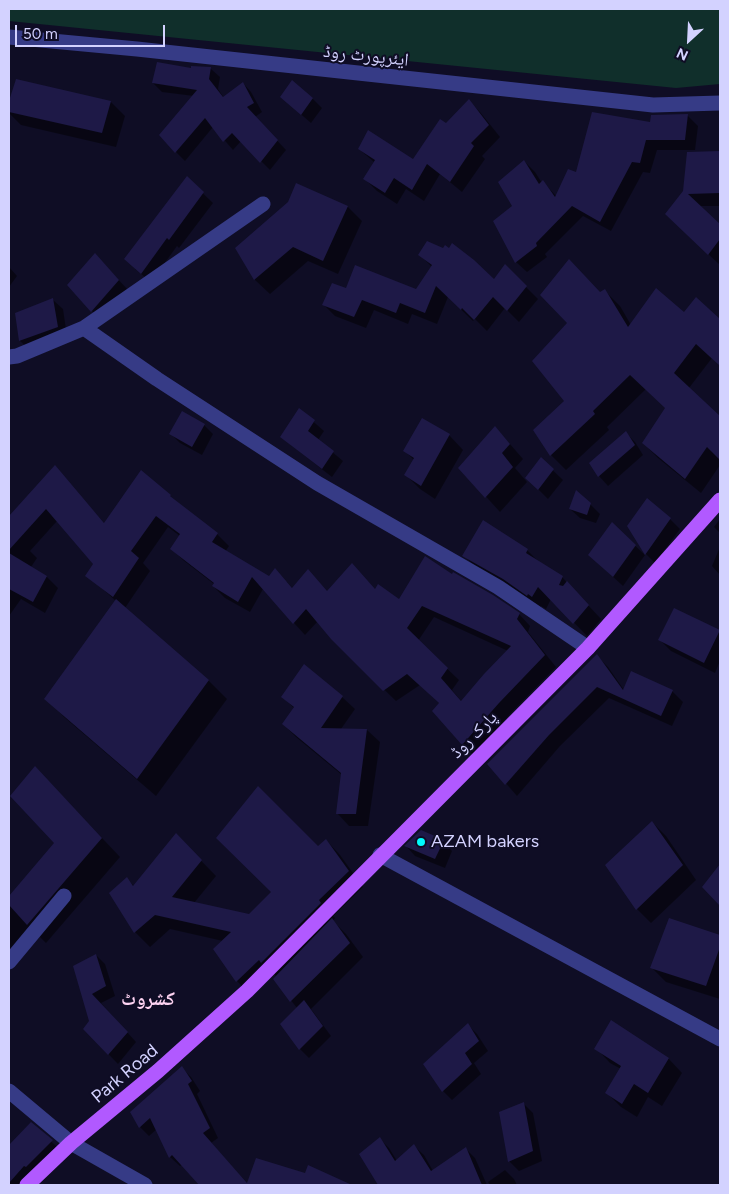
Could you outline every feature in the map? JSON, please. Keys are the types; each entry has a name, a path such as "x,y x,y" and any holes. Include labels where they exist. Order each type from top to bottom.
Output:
{"main road":[{"name":"پارک روڈ","path":"247,991 380,855 588,648 720,500"},
{"name":"Park Road","path":"27,1185 72,1143 158,1071 247,991"}],"street":[{"name":"ایئرپورٹ روڈ","path":"9,37 137,49 653,105 720,103"},
{"path":"9,357 17,356 84,328 263,204"},
{"path":"84,328 157,379 317,483 498,587 588,648"},
{"path":"380,855 720,1039"},
{"path":"9,962 64,896"},
{"path":"9,1091 72,1143 145,1185"}],"green space":[{"path":"9,9 715,9 720,10 720,84 676,88 9,21"}],"building":[{"path":"157,62 191,68 191,66 211,67 209,79 223,97 243,82 254,103 247,107 278,140 260,163 232,133 223,142 205,118 175,153 159,135 197,90 152,83"},
{"path":"16,79 111,101 102,133 9,112 9,101"},
{"path":"292,80 313,98 301,115 280,97"},
{"path":"469,99 489,125 471,143 474,146 450,182 427,164 412,190 394,178 385,193 363,179 375,160 358,149 368,130 413,159 440,119 446,123"},
{"path":"592,112 650,122 651,115 688,114 685,140 646,140 640,163 632,162 600,222 572,206 536,243 537,246 515,263 493,221 512,206 498,182 524,160 539,184 543,180 555,197 568,169 576,172"},
{"path":"720,151 720,193 688,194 720,224 720,239 708,255 665,214 683,191 687,152"},
{"path":"187,176 204,192 141,274 124,259"},
{"path":"296,183 348,206 323,261 293,247 254,280 235,248 288,202"},
{"path":"427,241 443,248 445,245 449,248 452,243 494,279 505,264 527,286 507,311 493,297 474,320 436,286 425,313 400,303 396,313 362,300 354,317 322,305 332,283 346,288 355,265 416,289 432,265 418,255"},
{"path":"95,253 119,280 91,312 67,285"},
{"path":"569,259 600,292 605,289 628,327 656,288 684,312 696,297 720,319 720,366 696,344 674,373 720,416 720,460 707,447 685,479 642,443 665,408 630,375 593,411 595,414 550,456 533,430 564,401 532,361 567,323 540,295"},
{"path":"53,298 58,327 19,341 15,313"},
{"path":"299,408 315,420 308,431 334,451 322,469 280,437"},
{"path":"182,411 205,424 192,447 169,434"},
{"path":"422,418 450,434 421,486 404,475 414,458 403,451"},
{"path":"495,426 510,444 502,453 513,467 485,498 458,468"},
{"path":"626,431 635,445 598,477 589,463"},
{"path":"541,457 554,469 538,490 525,478"},
{"path":"55,465 104,523 141,470 170,496 218,533 212,542 269,576 275,568 292,588 308,569 327,591 352,563 375,589 378,584 399,599 425,556 452,574 453,572 493,595 520,613 517,619 545,655 462,745 432,711 439,703 407,674 383,691 331,639 306,609 293,624 252,577 238,602 212,586 214,583 170,549 180,534 156,516 131,551 139,558 113,597 85,576 93,564 46,509 9,550 9,516","holes":["422,606 511,646 461,701 441,678 448,668 407,628"]},
{"path":"576,490 591,503 587,515 569,509"},
{"path":"647,498 671,518 645,555 627,526"},
{"path":"483,520 528,549 526,553 563,576 559,585 563,586 567,581 589,605 573,624 538,587 532,597 528,594 527,596 503,579 462,556"},
{"path":"612,522 636,545 613,577 588,555"},
{"path":"9,553 47,576 33,602 9,589"},
{"path":"116,599 209,680 137,779 44,699"},
{"path":"674,608 720,630 704,663 658,640"},
{"path":"597,654 623,690 631,671 673,690 661,716 597,687 549,735 505,785 487,764"},
{"path":"304,664 343,696 321,728 367,729 356,814 336,814 341,773 282,724 294,707 281,697"},
{"path":"35,766 102,838 27,925 9,905 9,896 54,843 10,796"},
{"path":"258,786 318,846 326,839 349,871 319,900 321,903 261,963 259,960 236,982 213,949 231,932 155,915 134,933 109,893 127,877 133,886 176,833 202,860 172,897 249,914 271,892 216,838"},
{"path":"652,821 683,865 636,910 605,865"},
{"path":"421,830 444,840 435,859 404,846"},
{"path":"720,864 720,906 702,887"},
{"path":"332,918 350,943 290,1002 273,979"},
{"path":"669,918 720,935 720,947 706,986 650,968"},
{"path":"96,954 106,986 92,994 128,1032 108,1055 83,1029 89,1021 73,966"},
{"path":"304,1000 323,1026 299,1050 280,1024"},
{"path":"611,1020 669,1058 648,1093 634,1084 622,1104 605,1093 621,1066 594,1049"},
{"path":"468,1023 479,1041 465,1053 472,1064 442,1092 423,1064"},
{"path":"182,1066 192,1081 188,1084 210,1128 203,1133 247,1183 256,1158 305,1173 308,1165 352,1185 199,1185 172,1155 169,1158 150,1118 139,1128 130,1112"},
{"path":"524,1102 533,1151 508,1162 499,1112"},
{"path":"31,1122 53,1140 26,1167 24,1166 9,1183 9,1145"},
{"path":"380,1137 395,1161 414,1144 431,1171 466,1147 482,1185 378,1185 359,1154"}],"place":[{"name":"AZAM bakers","path":"421,842"}],"district":[{"name":"کشروٹ","path":"148,999"}]}
